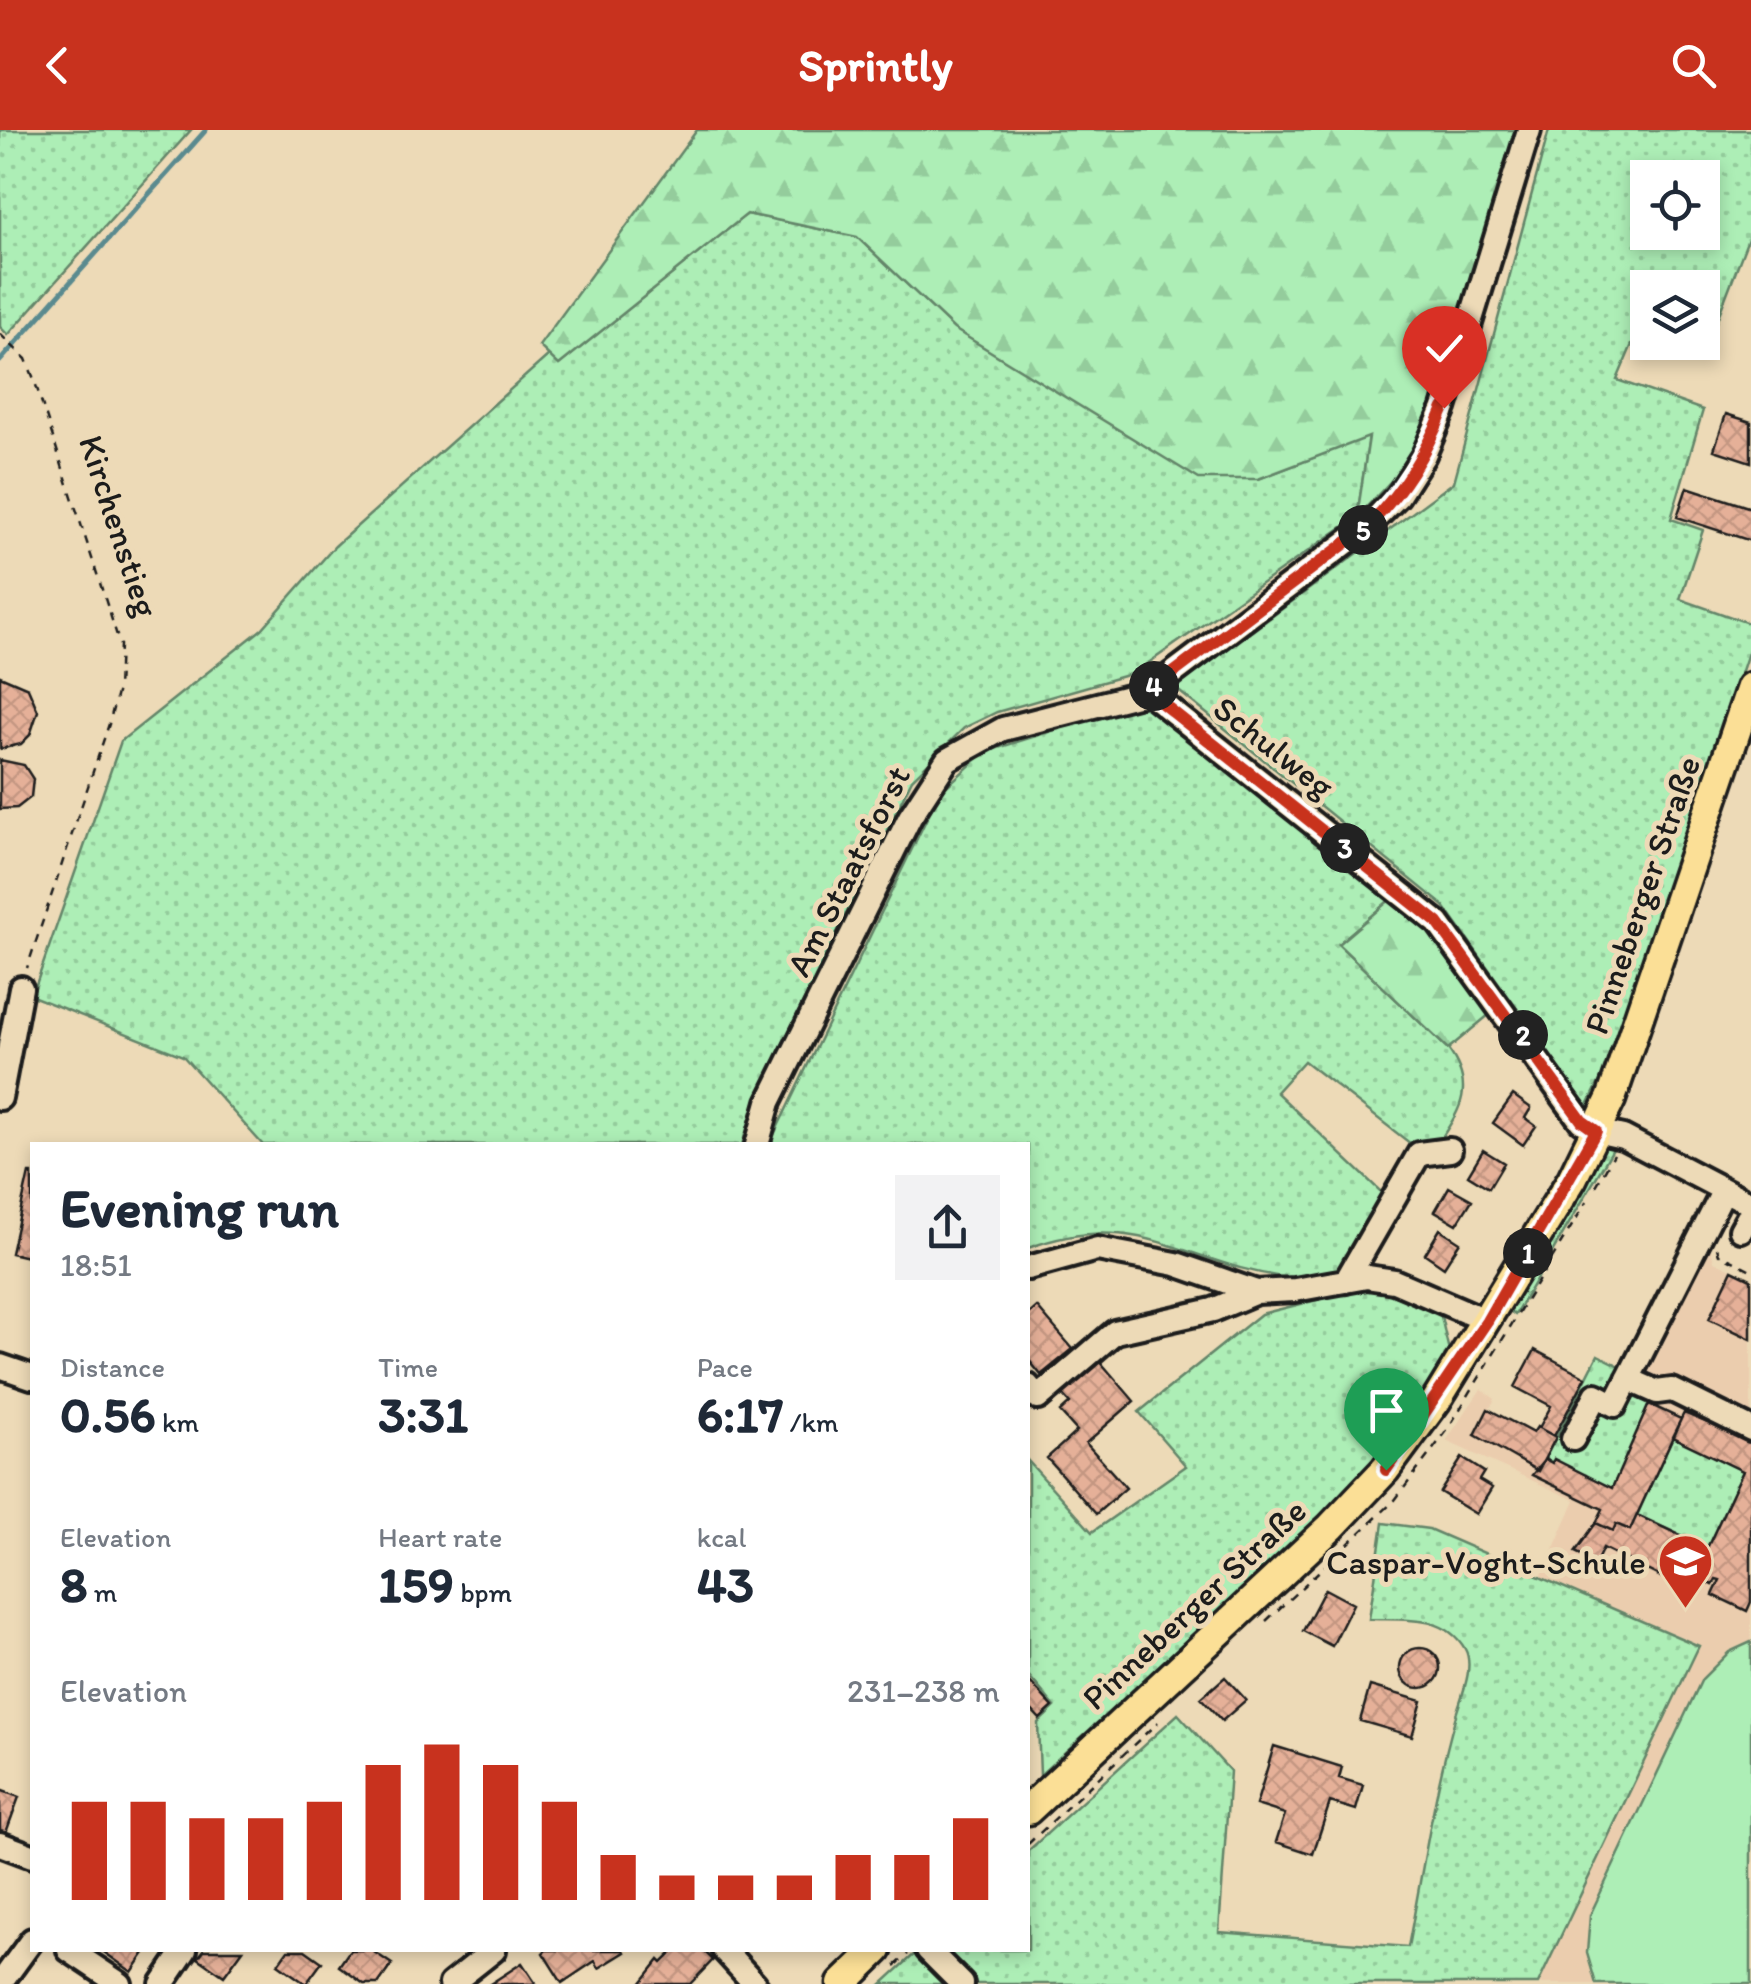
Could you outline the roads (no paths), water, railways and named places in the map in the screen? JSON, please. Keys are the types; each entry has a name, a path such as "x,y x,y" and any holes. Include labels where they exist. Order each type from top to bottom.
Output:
{"main road":[{"name":"Pinneberger Straße","path":"1030,1808 1274,1584 1375,1481 1436,1401 1487,1321 1596,1131 1619,1079 1751,687"},
{"path":"842,1984 875,1952"}],"street":[{"name":"Am Staatsforst","path":"757,1142 777,1085 925,787 947,760 1003,729 1148,692 1367,527 1398,496 1424,456 1444,408 1528,130"},
{"name":"Schulweg","path":"1148,692 1438,923 1582,1121 1596,1131 1623,1137 1751,1204"},
{"path":"0,1098 21,988"},
{"path":"1346,1282 1419,1154 1450,1150"},
{"path":"1573,1439 1596,1395 1615,1404 1724,1190"},
{"path":"1030,1267 1096,1249 1176,1264 1256,1292"},
{"path":"1030,1388 1038,1398 1116,1332 1213,1310 1256,1292 1367,1278 1394,1282 1487,1321"},
{"path":"0,1366 30,1377"},
{"path":"1628,1380 1657,1392 1672,1390 1751,1429"},
{"path":"0,1844 30,1855"},
{"path":"0,1984 9,1957 30,1941"},
{"path":"73,1952 120,1984"},
{"path":"162,1984 184,1952"},
{"path":"451,1984 491,1952"},
{"path":"726,1952 755,1984"},
{"path":"930,1952 962,1984"}],"waterway":[{"path":"0,361 206,130"}],"place":[{"name":"Caspar-Voght-Schule","path":"1685,1611"}]}
